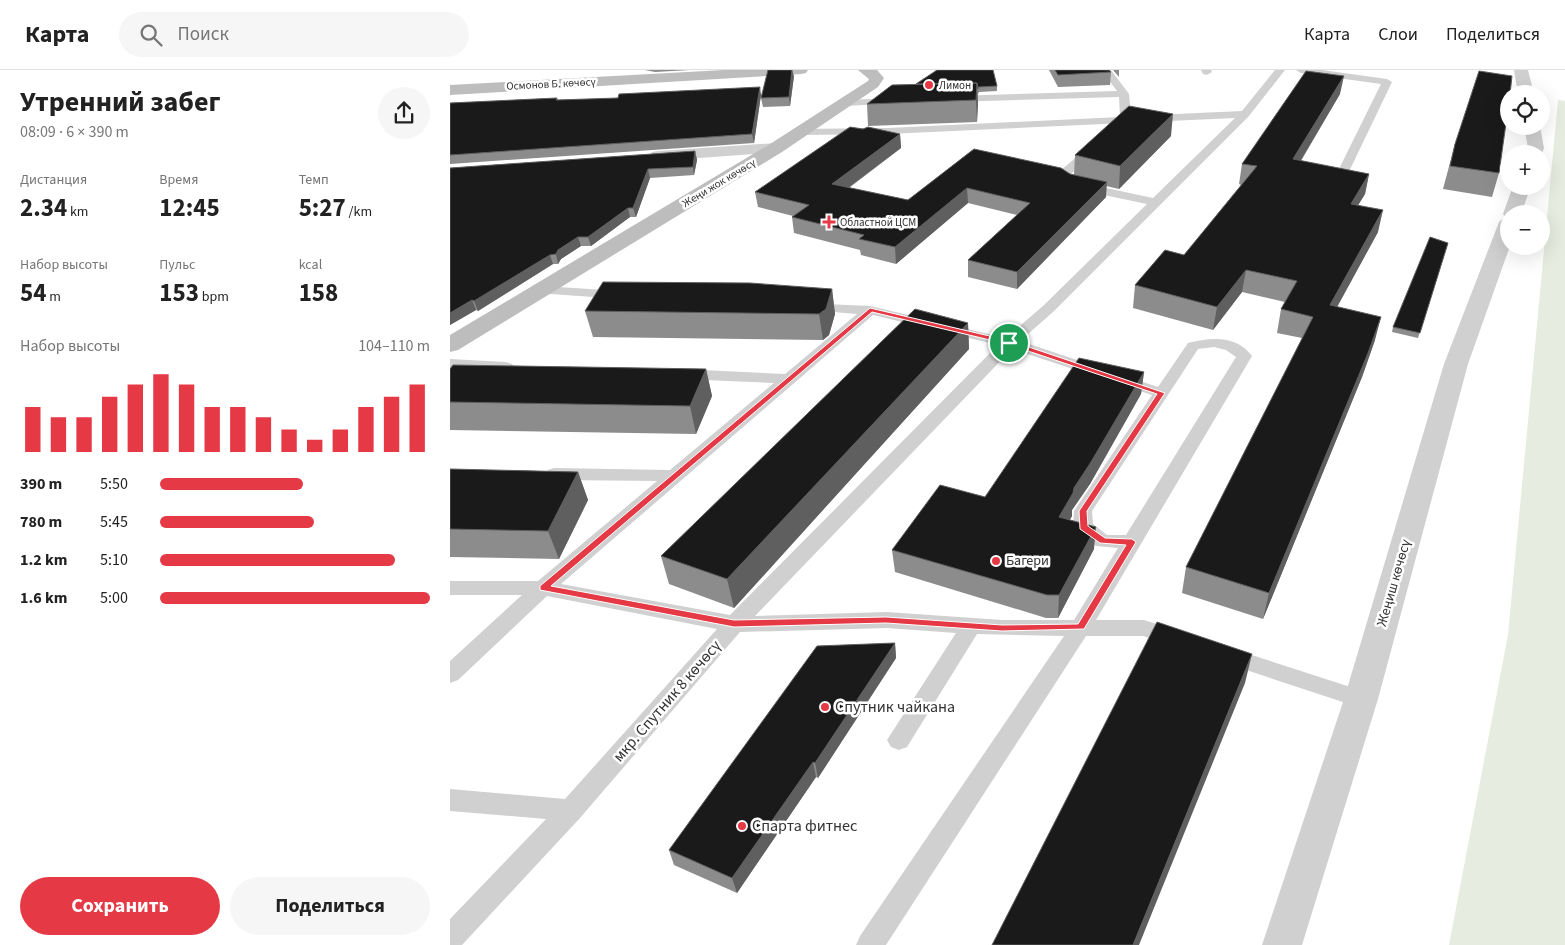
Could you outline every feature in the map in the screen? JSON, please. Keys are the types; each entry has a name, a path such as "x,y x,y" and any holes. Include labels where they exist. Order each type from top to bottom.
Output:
{"main road":[{"name":"Осмонов Б. көчөсү","path":"450,90 801,70"},
{"name":"Жеңи жок көчөсү","path":"455,339 542,290 776,148 874,84 877,78 871,72 865,70"}],"street":[{"path":"1521,70 1524,85"},
{"path":"638,158 776,148"},
{"name":"Жеңиш көчөсү","path":"1282,945 1361,699 1456,364 1500,246"}],"lane":[{"path":"1106,70 1124,94 1126,120"},
{"path":"734,624 1009,343 1048,309 1244,114 1280,70"},
{"path":"1301,70 1387,82 1340,179"},
{"path":"945,100 1124,94"},
{"path":"846,102 905,101"},
{"path":"799,132 888,131 1244,114"},
{"path":"1113,132 1126,120"},
{"path":"1099,144 1066,173 1065,179 1074,185 1156,202"},
{"path":"542,290 632,295"},
{"path":"791,305 870,310 1009,343 1162,393"},
{"path":"450,674 543,588 870,310"},
{"path":"870,945 1081,627 1244,356 1234,346 1212,341 1193,346 1083,511 1083,527 1103,541 1132,542"},
{"path":"450,364 519,367"},
{"path":"668,374 787,379"},
{"path":"539,474 677,476"},
{"path":"450,588 543,588 734,624 886,620 1002,628 1144,628 1361,699"},
{"name":"мкр. Спутник 8 көчөсү","path":"450,938 571,810 734,624"},
{"path":"899,740 971,626"},
{"path":"450,800 571,810"}],"shaded area":[{"path":"1558,100 1565,101 1565,945 1449,945 1508,635 1544,255 1550,255 1550,205 1548,205"}],"building":[{"path":"768,70 792,70 789,97 761,98"},
{"path":"937,70 993,70 997,86 978,87 978,89 977,83 916,84"},
{"path":"1055,70 1109,70 1111,72 1058,75"},
{"path":"1306,71 1344,76 1293,159 1369,174 1351,204 1383,210 1330,305 1381,317 1269,593 1186,567 1313,317 1281,309 1297,281 1246,270 1217,307 1135,285 1165,250 1184,255 1257,166 1242,164"},
{"path":"1479,71 1512,76 1511,85 1500,85 1500,135 1504,135 1503,145 1500,145 1499,173 1450,166 1455,144"},
{"path":"977,83 976,100 867,104 892,85"},
{"path":"760,87 752,134 450,155 450,103 557,98 556,100 618,98 619,94"},
{"path":"1129,106 1173,114 1120,166 1075,155"},
{"path":"850,127 863,129 868,127 900,134 832,184 908,200 974,149 1061,168 1070,174 1107,182 1017,272 968,260 1030,203 967,188 895,247 859,239 864,235 792,217 809,205 755,192"},
{"path":"695,151 693,167 648,169 633,208 628,208 588,237 578,237 558,250 556,254 550,255 474,301 472,300 450,313 450,168"},
{"path":"1430,237 1448,243 1420,333 1393,327"},
{"path":"603,282 750,283 832,289 826,309 819,314 585,311"},
{"path":"915,309 968,323 727,579 661,556"},
{"path":"1079,358 1144,372 1074,488 1059,517 1096,527 1059,595 1047,595 892,550 940,485 985,497"},
{"path":"453,365 706,369 690,406 450,402 450,369"},
{"path":"450,469 578,472 548,531 450,529"},
{"path":"1157,622 1252,654 1133,945 992,945"},
{"path":"895,643 815,763 813,762 732,878 669,850 817,646"}],"place":[{"name":"Лимон","path":"929,85"},
{"name":"Областной ЦСМ","path":"829,222"},
{"name":"Багери","path":"996,561"},
{"name":"Спутник чайкана","path":"825,707"},
{"name":"Спарта фитнес","path":"742,826"}],"route":[{"path":"870,310 1009,343 1162,393 1083,511 1083,527 1103,541 1132,542 1081,627 1002,628 886,620 734,624 543,588 870,310"}]}
